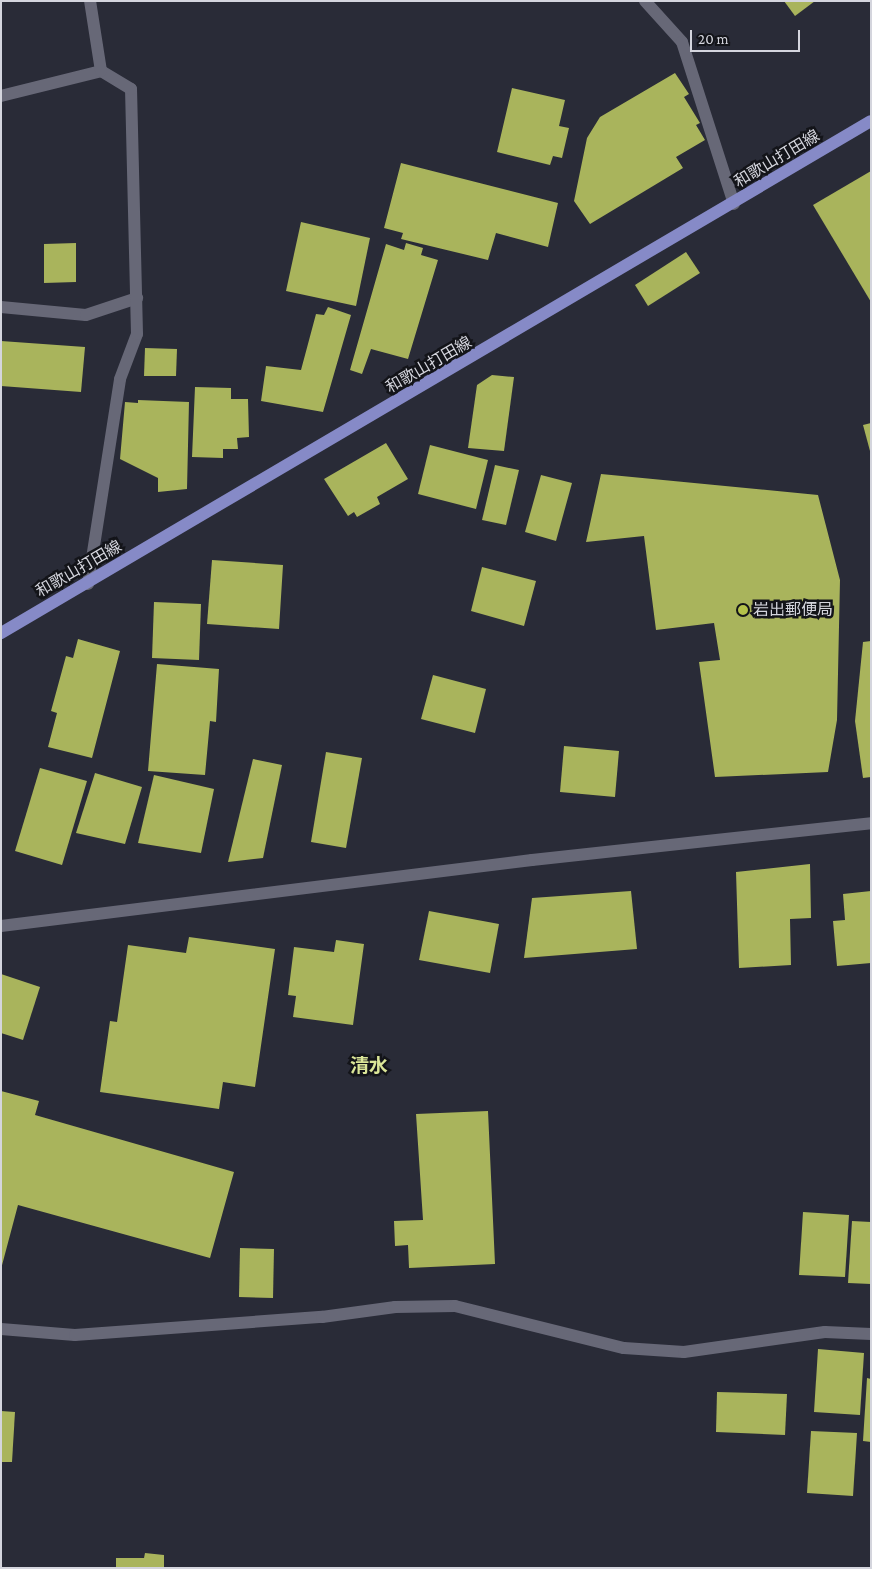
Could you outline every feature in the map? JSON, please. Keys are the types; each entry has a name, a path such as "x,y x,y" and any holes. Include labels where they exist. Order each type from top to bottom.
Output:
{"main road":[{"name":"和歌山打田線","path":"1,633 88,584 734,204 871,121"}],"street":[{"path":"90,1 101,71"},
{"path":"645,1 682,42 734,204"},
{"path":"1,96 101,71 131,89 137,334 120,379 88,584"},
{"path":"1,306 86,316 137,298"},
{"path":"1,926 523,861 871,823"},
{"path":"1,1329 75,1335 322,1317 395,1307 455,1306 624,1348 650,1350 684,1352 825,1332 871,1334"}],"building":[{"path":"784,1 815,1 795,16"},
{"path":"675,73 689,94 684,97 700,123 696,125 705,140 676,157 683,168 590,224 574,201 587,138 600,117"},
{"path":"512,88 565,100 559,126 569,128 562,158 553,156 550,165 497,152"},
{"path":"401,163 558,203 548,247 496,233 488,260 401,239 403,233 384,228"},
{"path":"871,171 871,302 813,205"},
{"path":"301,222 370,238 356,306 286,291"},
{"path":"76,243 76,282 44,283 44,244"},
{"path":"406,243 423,248 421,255 438,260 408,359 371,349 362,374 350,370 386,244 404,250"},
{"path":"686,252 700,273 648,306 635,285"},
{"path":"328,307 351,315 323,412 261,401 266,366 301,370 316,314 324,315"},
{"path":"1,341 85,347 81,392 1,386"},
{"path":"145,348 177,349 176,376 144,376"},
{"path":"492,375 514,377 504,451 468,448 477,385"},
{"path":"195,387 231,388 231,399 248,399 249,437 237,438 238,449 223,449 223,458 192,457"},
{"path":"138,400 189,402 187,489 158,492 158,478 120,459 125,402 138,403"},
{"path":"871,423 871,451 870,451 863,425"},
{"path":"386,443 408,479 377,497 380,504 357,517 354,512 348,516 324,479"},
{"path":"430,445 488,460 476,509 418,494"},
{"path":"495,465 519,470 506,525 482,520"},
{"path":"601,474 818,495 840,580 837,720 828,772 715,777 699,662 720,660 714,623 656,630 644,536 586,542"},
{"path":"541,475 572,483 556,541 525,532"},
{"path":"212,560 283,565 279,629 207,624"},
{"path":"482,567 536,581 524,626 471,611"},
{"path":"154,602 201,604 199,660 152,658"},
{"path":"78,639 120,651 92,758 48,747 57,713 51,711 66,656 73,658"},
{"path":"871,641 871,777 863,778 855,721 863,642"},
{"path":"157,664 219,669 216,722 210,721 205,775 148,771"},
{"path":"433,675 486,689 475,733 421,719"},
{"path":"564,746 619,751 615,797 560,792"},
{"path":"326,752 362,758 346,848 311,842"},
{"path":"253,759 282,765 263,858 228,862"},
{"path":"40,768 87,781 62,865 15,851"},
{"path":"95,773 142,787 125,844 76,833"},
{"path":"154,775 214,789 201,853 138,843"},
{"path":"810,864 811,918 790,919 791,965 739,968 736,872"},
{"path":"631,891 637,949 524,958 532,898"},
{"path":"871,891 871,963 837,966 833,921 845,920 843,894"},
{"path":"429,911 499,924 490,973 419,960"},
{"path":"189,937 275,949 255,1087 223,1082 219,1109 100,1092 110,1021 117,1022 128,945 186,953"},
{"path":"336,940 364,944 353,1025 293,1017 296,996 288,995 294,947 334,952"},
{"path":"1,974 40,987 23,1040 1,1033"},
{"path":"1,1091 39,1101 35,1115 234,1172 210,1258 18,1205 1,1269"},
{"path":"488,1111 495,1264 409,1268 408,1245 395,1246 394,1221 423,1220 416,1114"},
{"path":"803,1212 849,1215 845,1277 799,1275"},
{"path":"852,1221 871,1222 871,1284 848,1283"},
{"path":"240,1248 274,1249 273,1298 239,1297"},
{"path":"818,1349 864,1353 860,1415 814,1412"},
{"path":"867,1378 871,1379 871,1442 863,1441"},
{"path":"717,1392 787,1394 785,1435 716,1432"},
{"path":"1,1411 15,1412 12,1462 1,1462"},
{"path":"811,1431 857,1433 853,1496 807,1493"},
{"path":"145,1553 164,1555 164,1568 116,1568 116,1558 144,1558"}],"place":[{"name":"岩出郵便局","path":"743,610"}],"district":[{"name":"清水","path":"369,1066"}]}
